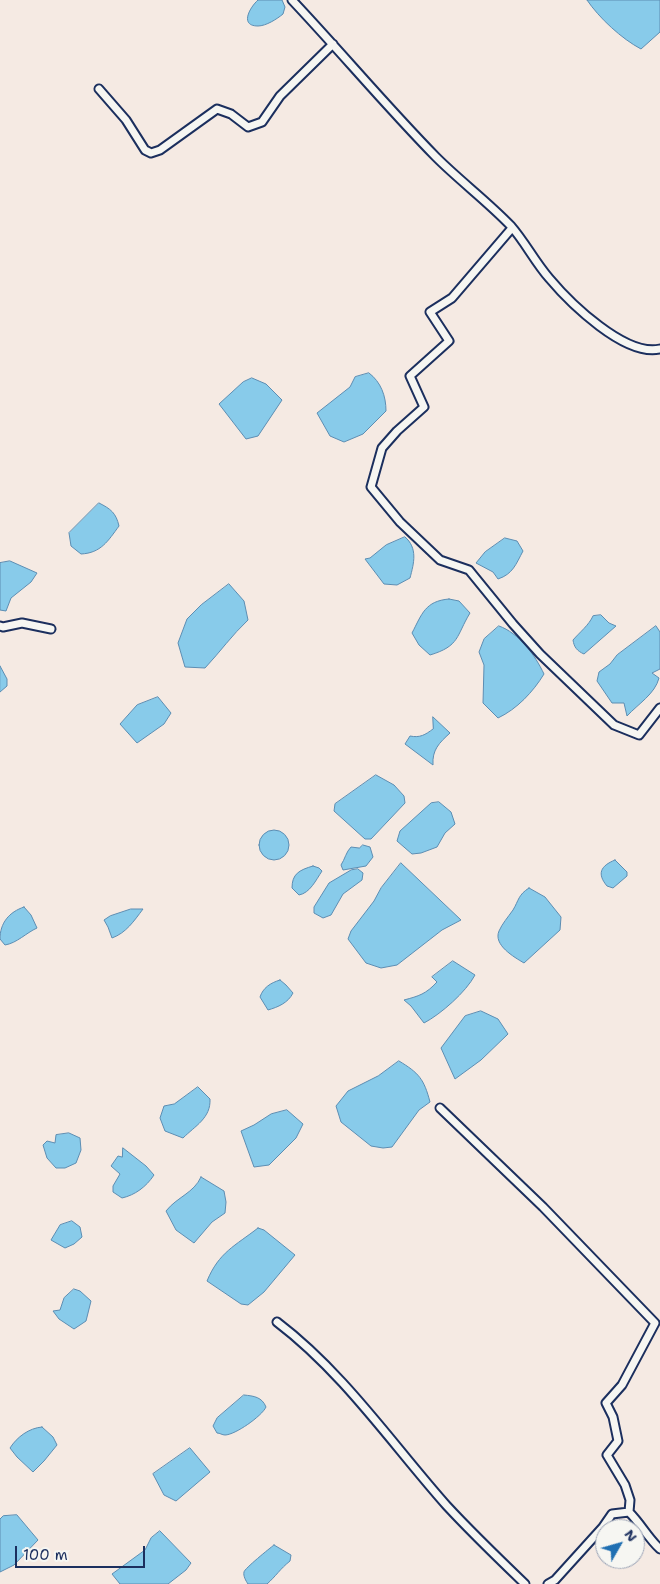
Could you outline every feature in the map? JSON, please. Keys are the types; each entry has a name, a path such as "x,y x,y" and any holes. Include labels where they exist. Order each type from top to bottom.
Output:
{"street":[{"path":"292,0 356,72 437,158 512,228 549,278 572,302 615,338 651,351 660,349"},
{"path":"99,89 126,120 145,150 151,153 160,150 217,110 231,114 248,127 262,122 280,96 333,44"},
{"path":"512,228 452,298 430,312 449,341 410,376 424,407 397,431 382,448 371,487 400,522 440,560 469,570 540,654 614,725 639,735 660,708"},
{"path":"0,626 22,623 51,629"},
{"path":"440,1108 543,1207 655,1323 622,1385 606,1403 613,1417 618,1441 608,1455 625,1485 630,1500 629,1512 640,1523 650,1540 660,1549"},
{"path":"277,1322 332,1371 447,1506 525,1584"},
{"path":"548,1584 554,1580 603,1527 612,1514 629,1512"}],"water":[{"path":"258,0 282,0 285,7 283,14 264,25 252,25 248,20 249,11"},
{"path":"587,0 660,0 660,32 641,49 611,28"},
{"path":"369,373 382,390 386,411 363,434 344,442 330,436 317,413 350,387 355,377"},
{"path":"252,378 266,384 282,400 258,436 246,439 219,404 243,382"},
{"path":"99,503 112,512 119,526 99,549 81,554 71,546 69,533"},
{"path":"405,537 412,546 414,556 410,578 397,585 384,584 365,559 370,558 386,545"},
{"path":"505,538 517,541 523,551 511,571 498,579 493,572 476,563 485,552"},
{"path":"10,561 37,573 31,582 11,598 6,611 0,610 0,563"},
{"path":"229,584 244,601 248,620 205,668 185,667 178,643 187,619 201,605"},
{"path":"449,599 459,601 470,613 452,644 440,652 430,655 419,645 412,633 422,614 429,606 434,602"},
{"path":"601,615 609,623 616,626 584,654 579,652 573,640 593,616"},
{"path":"499,626 520,639 536,659 544,674 524,699 512,710 498,718 483,703 484,665 479,652 484,639"},
{"path":"656,626 660,632 660,669 652,673 659,678 650,694 627,716 624,703 612,703 597,681 599,672 610,664 617,655"},
{"path":"0,666 7,679 7,686 0,692"},
{"path":"158,697 171,713 164,724 137,743 120,724 137,705"},
{"path":"433,717 450,733 437,747 433,765 405,744 410,736 422,736 433,729"},
{"path":"376,775 394,785 404,796 405,803 371,839 365,839 334,811 335,804"},
{"path":"439,802 451,812 455,824 445,833 437,847 412,854 397,841 400,831 431,803"},
{"path":"274,830 285,834 289,845 285,856 274,860 263,856 259,845 263,834"},
{"path":"363,845 370,847 373,857 366,866 343,870 341,865 349,849 351,847 359,848"},
{"path":"615,860 627,872 627,876 613,888 607,886 601,874 606,865"},
{"path":"401,863 461,920 442,930 397,965 381,968 366,963 348,939 351,931"},
{"path":"313,866 322,871 310,889 299,895 292,888 293,879 300,871"},
{"path":"358,869 363,873 362,880 343,894 331,915 323,918 314,913 314,907 329,883 351,870"},
{"path":"529,888 545,897 561,917 560,930 524,963 502,946 498,936 500,928 521,895"},
{"path":"24,907 31,915 37,928 14,942 5,945 0,939 0,933 6,919"},
{"path":"131,909 143,909 126,930 112,938 104,920"},
{"path":"453,961 475,975 466,988 452,1002 424,1023 404,1000 426,992 437,982 432,977"},
{"path":"280,980 293,993 286,1002 268,1010 260,997 267,986"},
{"path":"481,1011 498,1019 508,1034 481,1060 455,1079 441,1048 465,1016"},
{"path":"399,1061 420,1077 430,1102 419,1110 392,1147 371,1146 341,1122 336,1106 348,1091 378,1076"},
{"path":"198,1087 210,1099 210,1106 205,1117 183,1138 165,1131 160,1118 164,1106 174,1104"},
{"path":"287,1110 303,1124 296,1138 269,1165 254,1167 241,1131 271,1114"},
{"path":"69,1133 80,1138 81,1150 76,1163 65,1168 56,1168 47,1158 43,1145 47,1141 55,1143 56,1135"},
{"path":"123,1148 146,1166 154,1175 140,1190 122,1198 113,1192 113,1186 120,1174 111,1166 118,1156 122,1157"},
{"path":"201,1177 224,1191 225,1213 212,1222 194,1243 176,1230 166,1211 190,1191"},
{"path":"72,1221 80,1227 82,1237 74,1244 65,1248 51,1240 60,1225"},
{"path":"258,1228 264,1230 295,1255 264,1292 248,1305 241,1304 207,1281 222,1256"},
{"path":"74,1289 80,1291 91,1301 86,1321 74,1329 59,1319 53,1311 60,1310 64,1298"},
{"path":"244,1395 260,1399 266,1407 264,1411 235,1432 225,1435 217,1433 213,1426 217,1418"},
{"path":"42,1427 53,1437 57,1445 33,1472 10,1448 24,1434 32,1429"},
{"path":"190,1448 210,1472 176,1501 164,1495 153,1474"},
{"path":"17,1515 38,1540 14,1565 0,1572 0,1519 3,1516"},
{"path":"160,1531 191,1563 186,1570 168,1584 120,1584 112,1574 145,1550 151,1538"},
{"path":"274,1545 291,1555 290,1561 267,1584 248,1584 244,1575 245,1570"}]}
